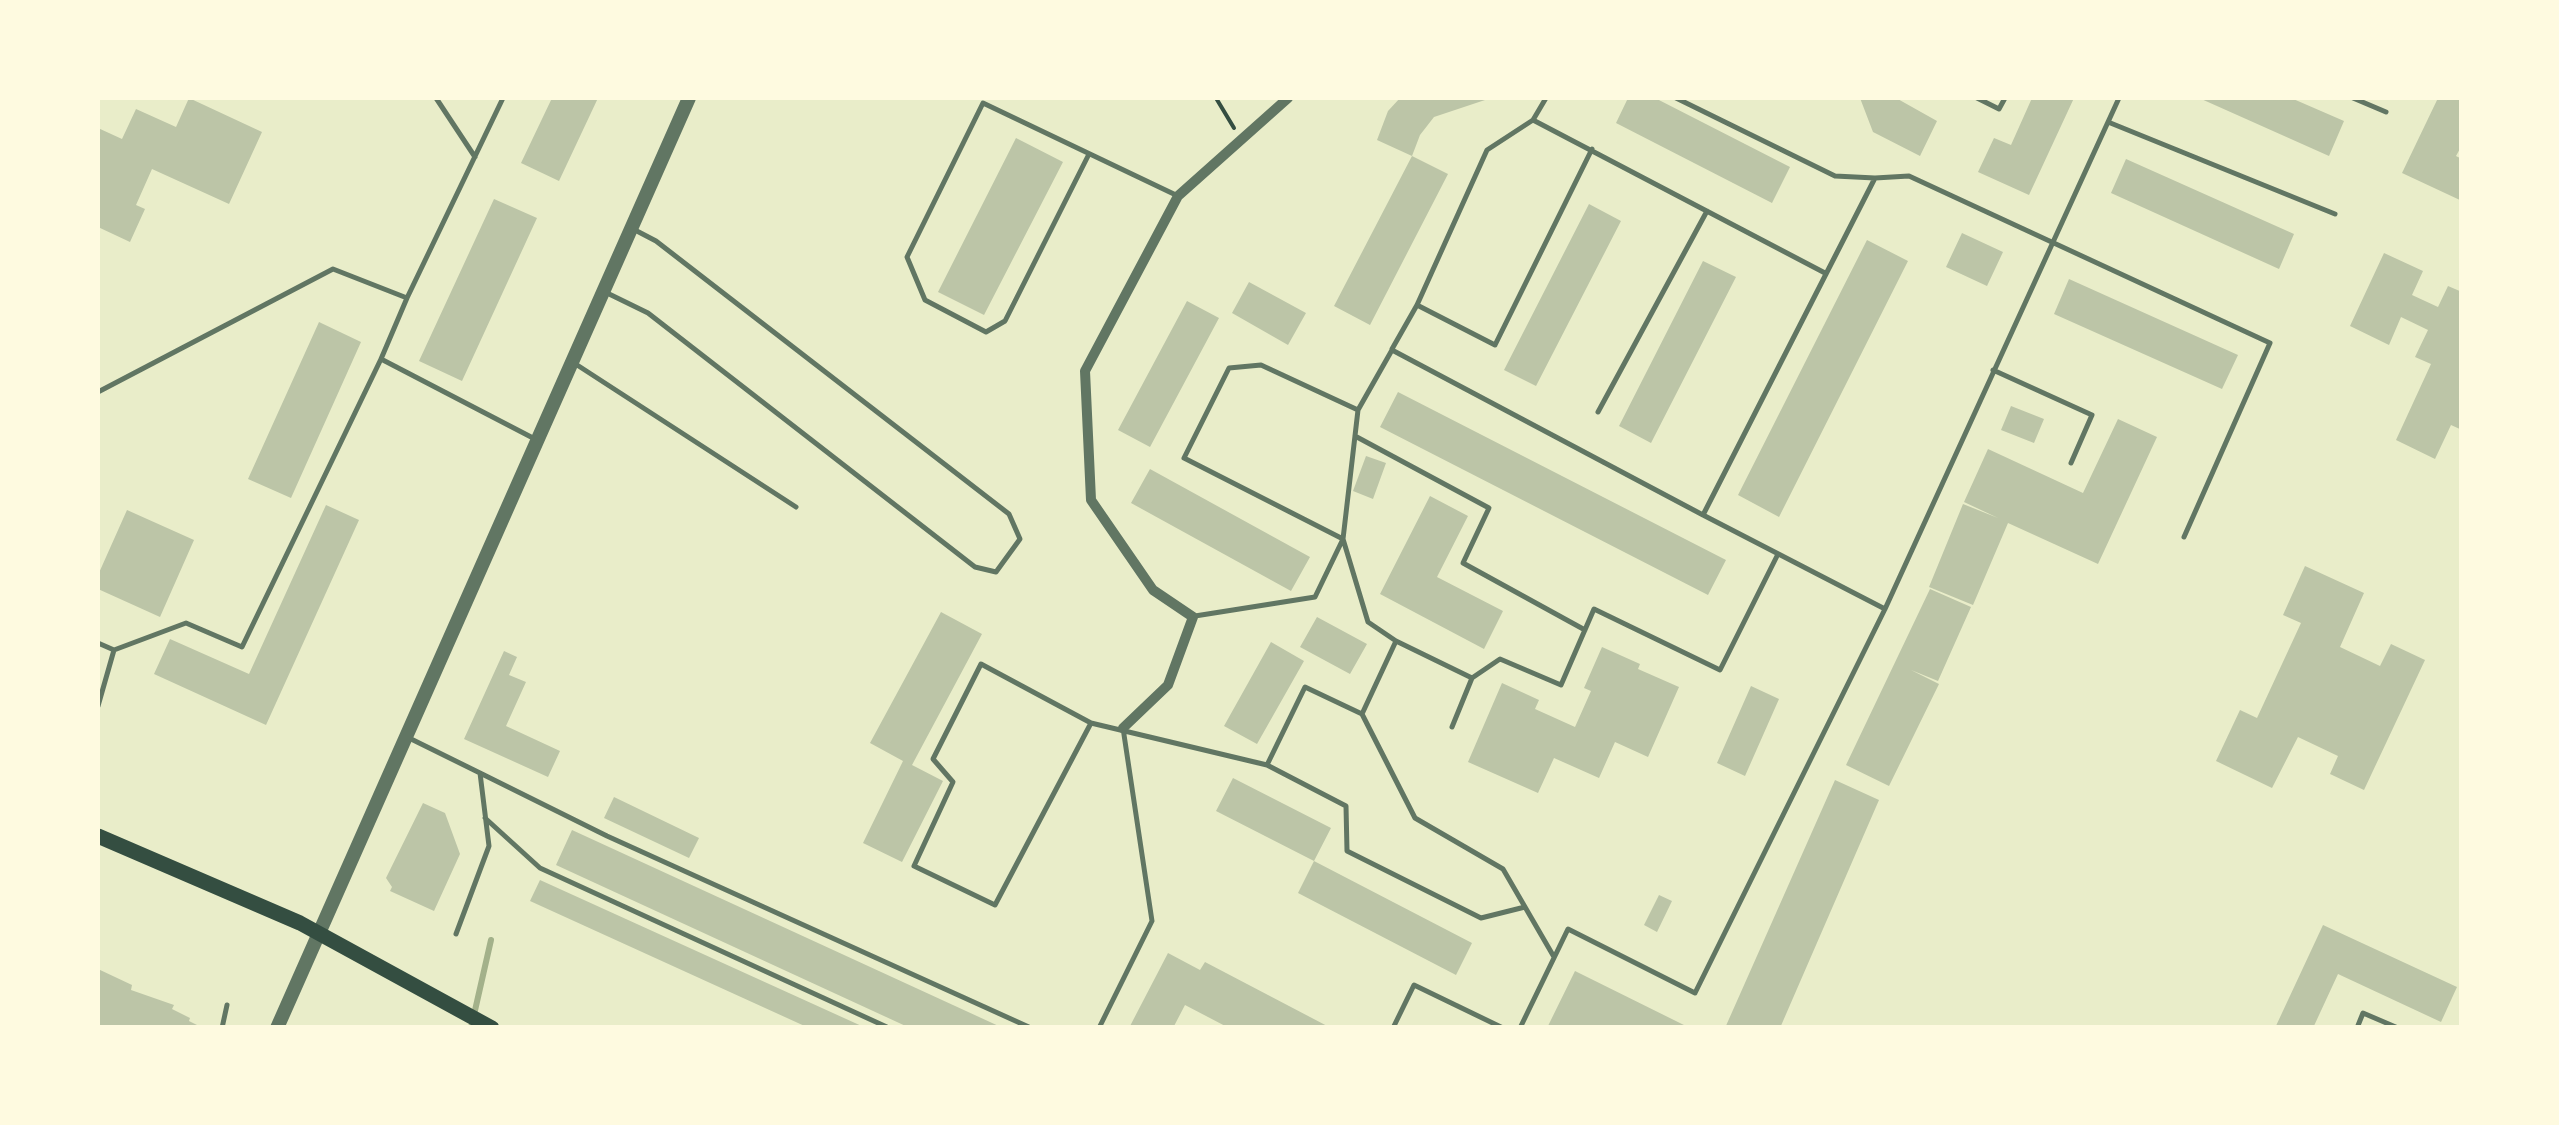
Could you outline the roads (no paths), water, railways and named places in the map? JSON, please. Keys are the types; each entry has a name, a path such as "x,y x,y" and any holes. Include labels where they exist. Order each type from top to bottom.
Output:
{"main road":[{"path":"98,836 319,932 492,1028"}],"street":[{"path":"276,1028 689,98"},
{"path":"1122,728 1168,684 1193,617 1153,590 1092,500 1084,371 1178,196 1288,98"}],"lane":[{"path":"434,98 475,157"},
{"path":"98,643 114,650 186,623 242,647 504,98"},
{"path":"1193,617 1315,597 1343,539 1358,410 1417,305 1487,150 1533,120 1546,98"},
{"path":"1676,98 1835,176 1909,176 2270,343 2184,537"},
{"path":"1977,98 2000,109 2005,98"},
{"path":"1520,1028 1568,929 1695,992 1885,609 2119,98"},
{"path":"2354,98 2386,112"},
{"path":"1089,154 1004,322 986,332 925,300 907,258 983,104 1089,154 1178,196"},
{"path":"1533,120 1825,272"},
{"path":"2108,122 2335,214"},
{"path":"1417,305 1494,345 1592,149"},
{"path":"1703,515 1875,178"},
{"path":"1598,412 1707,211"},
{"path":"602,291 648,313 975,567 996,572 1020,540 1008,514 656,241 631,228"},
{"path":"98,392 332,269 407,298"},
{"path":"1392,350 1885,609"},
{"path":"381,359 536,440"},
{"path":"571,362 796,507"},
{"path":"1358,410 1260,365 1229,368 1184,458 1343,539 1368,622 1396,641 1472,678"},
{"path":"1993,370 2092,415 2071,464"},
{"path":"1355,436 1488,508 1462,563 1585,630"},
{"path":"1452,728 1472,678 1500,659 1561,685 1594,608 1720,670 1778,554"},
{"path":"1362,714 1396,641"},
{"path":"98,706 114,650"},
{"path":"1091,723 995,904 914,866 952,782 933,759 981,664 1091,723 1266,765 1346,806 1347,851 1481,918 1525,907"},
{"path":"1266,765 1305,687 1362,714 1414,818 1503,869 1554,957"},
{"path":"1099,1028 1152,920 1122,728"},
{"path":"405,736 607,836 1031,1028"},
{"path":"456,934 488,846 480,773"},
{"path":"485,818 540,868 889,1028"},
{"path":"1393,1028 1414,985 1504,1028"},
{"path":"222,1028 227,1004"},
{"path":"2357,1028 2363,1013 2398,1028"}],"waterway":[{"path":"471,1028 491,940"}]}
